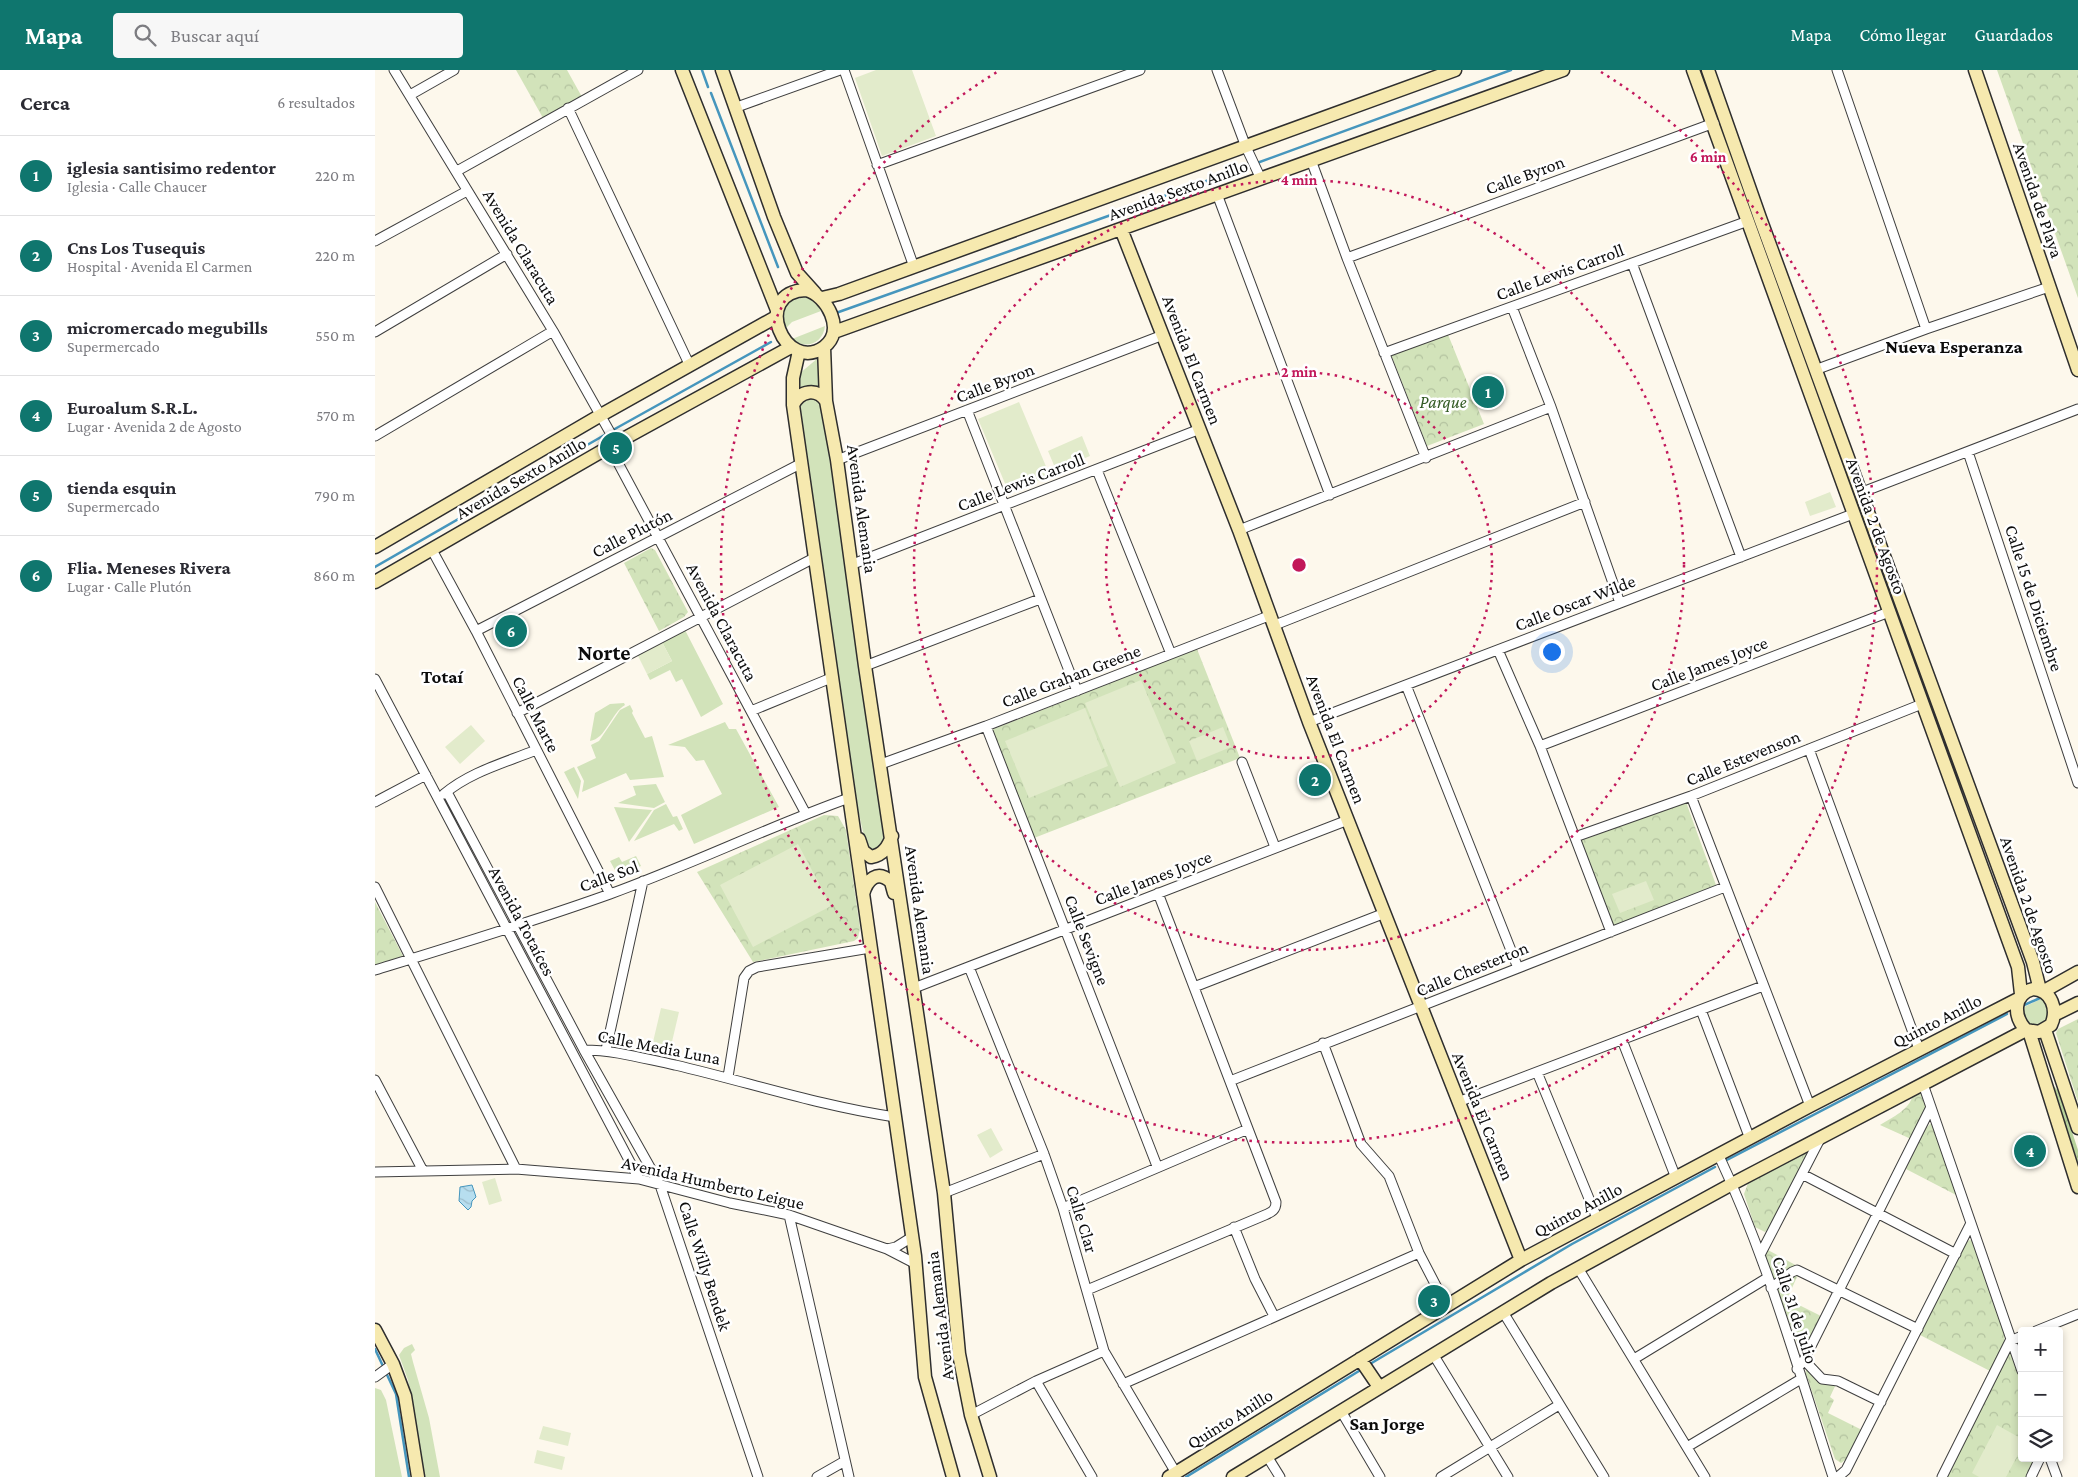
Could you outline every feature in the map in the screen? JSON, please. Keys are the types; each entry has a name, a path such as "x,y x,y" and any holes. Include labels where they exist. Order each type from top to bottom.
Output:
{"main road":[{"path":"682,70 777,314 780,331 795,349 813,351 824,347 833,332 832,318 818,296 797,273 774,217 737,107 722,70"},
{"name":"Avenida Sexto Anillo","path":"818,296 839,294 1248,151 1455,70"},
{"name":"Avenida Sexto Anillo","path":"833,332 1217,194 1259,174 1311,160 1563,70"},
{"name":"Avenida 2 de Agosto","path":"1693,70 1713,103 1861,493 1889,612 2018,967 2019,997"},
{"name":"Avenida 2 de Agosto","path":"1708,70 1714,123 1853,514 1878,561 2042,990"},
{"name":"Avenida de Playa","path":"1975,70 2078,370"},
{"name":"Avenida El Carmen","path":"1121,229 1239,530 1309,722 1521,1260"},
{"path":"777,314 784,298 791,292 806,290 818,296"},
{"name":"Avenida Sexto Anillo","path":"375,548 777,314"},
{"name":"Avenida Alemania","path":"824,347 826,401 853,564 865,666 944,1193 959,1354 971,1415 990,1477"},
{"name":"Avenida Sexto Anillo","path":"375,582 612,444 795,349"},
{"name":"Avenida Alemania","path":"795,349 793,405 916,1264 925,1378 953,1477"},
{"path":"793,405 802,394 811,392 820,394 826,401"},
{"path":"851,815 861,847 871,857 878,856 883,852 892,836"},
{"path":"863,894 868,881 876,876 885,876 891,882 898,920 907,944"},
{"path":"2078,972 2042,990 2027,991 2019,997 2018,1016 2027,1031 2039,1064 2078,1187"},
{"path":"1233,1477 1433,1354 1578,1268 1923,1084 2027,1031 2045,1030 2051,1025 2054,1015 2050,998 2042,990"},
{"name":"Quinto Anillo","path":"1173,1475 1521,1260 1597,1218 1719,1156 2019,997"},
{"path":"2054,1015 2078,1003"},
{"path":"2045,1030 2078,1128"},
{"path":"2039,1064 2045,1056 2055,1060"},
{"path":"375,1330 405,1396 418,1477"},
{"path":"1360,1359 1379,1387"}],"street":[{"name":"Avenida Claracuta","path":"394,70 507,254 601,415 612,444 658,538 806,814"},
{"path":"410,95 455,70"},
{"path":"457,171 638,70"},
{"path":"737,107 842,70 914,267"},
{"path":"877,165 1140,70"},
{"path":"1217,70 1248,151 1259,174"},
{"path":"1837,70 1926,329"},
{"path":"568,108 690,366"},
{"name":"Calle Byron","path":"1347,258 1714,123"},
{"path":"1311,160 1347,258 1426,458"},
{"path":"375,240 467,191"},
{"path":"1217,194 1330,495"},
{"name":"Calle Lewis Carroll","path":"1385,353 1748,222"},
{"path":"375,332 507,254"},
{"path":"1632,263 1741,557"},
{"path":"1815,370 1926,329 2049,287"},
{"path":"1512,308 1551,407 1621,603"},
{"path":"375,436 553,331"},
{"name":"Calle Byron","path":"837,460 1163,335"},
{"path":"1239,530 1426,458 1551,407"},
{"path":"1861,493 2078,409"},
{"path":"967,410 1077,691"},
{"name":"Calle Lewis Carroll","path":"853,564 1200,430"},
{"name":"Calle 15 de Diciembre","path":"1968,452 2078,783"},
{"name":"Calle Plutón","path":"476,631 802,463"},
{"path":"1097,470 1171,654"},
{"name":"Calle Grahan Greene","path":"881,764 986,726 1171,654 1273,620 1585,502"},
{"name":"Calle Oscar Wilde","path":"1309,722 1853,514"},
{"name":"Calle Marte","path":"432,550 476,631 610,894"},
{"path":"517,713 814,558"},
{"path":"865,666 1040,599"},
{"name":"Calle James Joyce","path":"1540,746 1889,612"},
{"path":"1498,650 1540,746 1611,932"},
{"path":"751,711 831,678"},
{"name":"Avenida Totaíces","path":"375,679 639,1179"},
{"path":"1405,686 1518,968"},
{"name":"Calle Estevenson","path":"1575,837 1691,796 1922,704"},
{"name":"Calle Sevigne","path":"986,726 1157,1166"},
{"path":"1809,749 1919,1049"},
{"path":"438,799 457,783 536,750"},
{"path":"1242,762 1275,847"},
{"path":"375,802 426,775"},
{"name":"Calle Media Luna","path":"447,792 584,1050 606,1050 728,1077 850,1109 895,1117"},
{"path":"1691,796 1811,1106"},
{"name":"Calle Sol","path":"375,970 508,929 610,894 849,798"},
{"name":"Calle James Joyce","path":"914,988 1348,820"},
{"path":"606,1050 643,881"},
{"path":"375,887 516,1169"},
{"name":"Calle Chesterton","path":"1230,1080 1725,887"},
{"path":"1087,1290 1273,1211 1276,1202 1158,893"},
{"path":"1194,987 1385,913"},
{"path":"728,1077 744,978 749,971 757,967 870,948"},
{"name":"Calle Clar","path":"969,967 1044,1154 1063,1208 1104,1351 1173,1475"},
{"path":"1458,1102 1763,986"},
{"path":"1701,1010 1750,1139"},
{"path":"1622,1040 1676,1178"},
{"path":"1323,1043 1361,1144 1389,1176 1419,1253 1447,1305"},
{"name":"Calle Willy Bendek","path":"584,1050 660,1186 757,1477"},
{"path":"1537,1072 1597,1218"},
{"path":"375,1080 422,1170"},
{"path":"1923,1084 2010,1341 2018,1358"},
{"path":"1797,1369 1805,1360 1931,1107"},
{"path":"1063,1208 1157,1166 1249,1129"},
{"path":"1759,1255 1819,1139"},
{"path":"944,1193 1044,1154"},
{"name":"Calle 31 de Julio","path":"1719,1156 1733,1184 1771,1288 1833,1477"},
{"name":"Avenida Humberto Leigue","path":"375,1172 516,1169 639,1179 730,1203 789,1215 887,1249 916,1264"},
{"path":"1802,1174 1956,1254"},
{"path":"789,1215 849,1477"},
{"path":"1839,1477 1846,1470 1971,1225"},
{"path":"1234,1227 1255,1279 1274,1316"},
{"path":"887,1249 896,1247 912,1236"},
{"path":"1123,1384 1419,1253"},
{"path":"1578,1268 1705,1477"},
{"path":"1771,1288 1795,1270 1918,1330"},
{"path":"1634,1359 1767,1278"},
{"path":"1503,1312 1605,1477"},
{"path":"2046,1327 2078,1314"},
{"path":"1942,1477 2010,1341 2018,1338"},
{"path":"971,1415 1036,1381 1104,1351"},
{"path":"1433,1354 1508,1477"},
{"path":"1805,1360 1822,1379 1838,1381 1881,1402"},
{"path":"375,1377 392,1365"},
{"path":"1687,1447 1801,1379"},
{"path":"1036,1381 1092,1477"},
{"path":"1441,1477 1559,1405"},
{"path":"1341,1412 1380,1477"},
{"path":"1267,1456 1280,1477"},
{"path":"817,1477 845,1461"},
{"path":"2031,1477 2038,1462"},
{"path":"2051,1462 2057,1477"}],"green space":[{"path":"516,70 567,70 582,97 543,118"},
{"path":"876,70 912,70 936,136 882,156 855,78"},
{"path":"1997,70 2078,70 2078,298"},
{"path":"805,297 815,302 821,311 792,322 786,328 784,314 788,301"},
{"path":"825,326 821,337 813,343 802,344 792,339"},
{"name":"Parque","path":"1447,332 1484,424 1427,446 1390,352"},
{"path":"818,358 821,389 810,386 795,392 799,374"},
{"path":"811,397 819,401 833,472 886,838 875,851 867,850 850,773 797,410 800,402"},
{"path":"1019,402 1050,476 1009,493 978,419"},
{"path":"1082,436 1090,456 1056,470 1048,451"},
{"path":"1830,492 1836,507 1810,516 1805,502"},
{"path":"651,548 655,550 688,612 684,617 659,631 624,563"},
{"path":"685,630 723,704 701,717 682,679 676,682 670,670 650,680 647,674 672,661 662,642"},
{"path":"662,642 672,661 647,674 637,654"},
{"path":"1197,649 1240,758 1034,838 991,730"},
{"path":"1141,680 1176,763 1120,787 1085,703"},
{"path":"624,703 625,705 600,736 590,741 595,713 610,704"},
{"path":"630,705 645,738 652,736 664,777 630,780 626,773 582,792 584,781 577,767 596,758 591,745 599,741 620,710"},
{"path":"1085,708 1108,766 1029,798 1005,741"},
{"path":"725,722 729,729 736,729 779,807 694,844 681,815 722,794 704,760 696,761 685,747 668,745"},
{"path":"471,725 485,741 460,764 445,747"},
{"path":"1223,727 1231,747 1197,761 1189,741"},
{"path":"574,767 581,781 578,799 564,772"},
{"path":"656,784 665,802 654,808 618,803 636,795 633,786"},
{"path":"1686,802 1716,885 1613,926 1580,841"},
{"path":"666,804 673,817 677,816 683,829 679,831 674,824 634,841 654,810"},
{"path":"614,807 652,810 629,842"},
{"path":"824,815 838,816 846,830 860,928 858,938 854,941 753,962 697,872"},
{"path":"798,844 831,906 753,947 720,885"},
{"path":"636,856 641,866 620,874 616,872 610,861 619,857 622,862"},
{"path":"1646,881 1654,900 1620,913 1612,894"},
{"path":"375,902 403,956 375,965"},
{"path":"2045,997 2050,1016 2042,1027 2028,1026 2022,1008"},
{"path":"661,1008 679,1012 671,1046 653,1042"},
{"path":"2078,1019 2078,1102 2056,1033 2058,1029"},
{"path":"2052,1084 2059,1092 2078,1150 2078,1163"},
{"path":"1917,1093 1924,1095 1927,1104 1911,1139 1880,1125 1904,1109 1913,1095"},
{"path":"1930,1124 1934,1124 1958,1196 1906,1169 1926,1128"},
{"path":"991,1128 1003,1150 990,1158 977,1135"},
{"path":"1809,1150 1769,1228 1765,1232 1755,1227 1744,1194 1748,1183"},
{"path":"495,1178 502,1201 489,1205 482,1182"},
{"path":"1973,1241 2005,1331 2004,1342 1990,1371 1920,1335 1966,1242"},
{"path":"1766,1249 1801,1268 1787,1299 1823,1317 1806,1347 1803,1348 1798,1345 1765,1257"},
{"path":"412,1344 415,1350 411,1354 429,1418 440,1477 424,1477 408,1380 399,1355 404,1348"},
{"path":"2009,1353 2013,1355 2018,1369 2018,1462 2033,1462 2026,1477 1946,1477 2006,1355"},
{"path":"1806,1367 1836,1384 1830,1397 1834,1400 1828,1413 1862,1430 1848,1458 1841,1463 1835,1459 1806,1374"},
{"path":"375,1388 381,1390 386,1400 402,1477 375,1477"},
{"path":"1997,1425 2018,1437 2018,1454 2006,1477 1979,1477 1972,1473"},
{"path":"543,1426 571,1433 568,1446 539,1439"},
{"path":"537,1450 565,1457 562,1470 534,1463"}],"water":[{"path":"472,1185 476,1197 468,1210 459,1201 460,1187"}],"waterway":[{"path":"702,70 708,87"},
{"path":"1257,163 1511,70"},
{"path":"711,93 778,267"},
{"path":"836,313 1251,165"},
{"path":"613,430 771,342"},
{"path":"375,567 608,433"},
{"path":"2022,1006 2040,998"},
{"path":"1725,1161 2007,1014"},
{"path":"1370,1364 1572,1244 1715,1167"},
{"path":"375,1349 396,1394 409,1477"},
{"path":"1186,1477 1359,1371"}],"place":[{"name":"iglesia santisimo redentor","path":"1488,392"},
{"name":"tienda esquin","path":"616,448"},
{"name":"Flia. Meneses Rivera","path":"511,631"},
{"name":"Cns Los Tusequis","path":"1315,780"},
{"name":"Euroalum S.R.L.","path":"2030,1151"},
{"name":"micromercado megubills","path":"1434,1301"}],"district":[{"name":"Nueva Esperanza","path":"1954,346"},
{"name":"Norte","path":"604,652"},
{"name":"Totaí","path":"442,676"},
{"name":"San Jorge","path":"1387,1423"}]}
